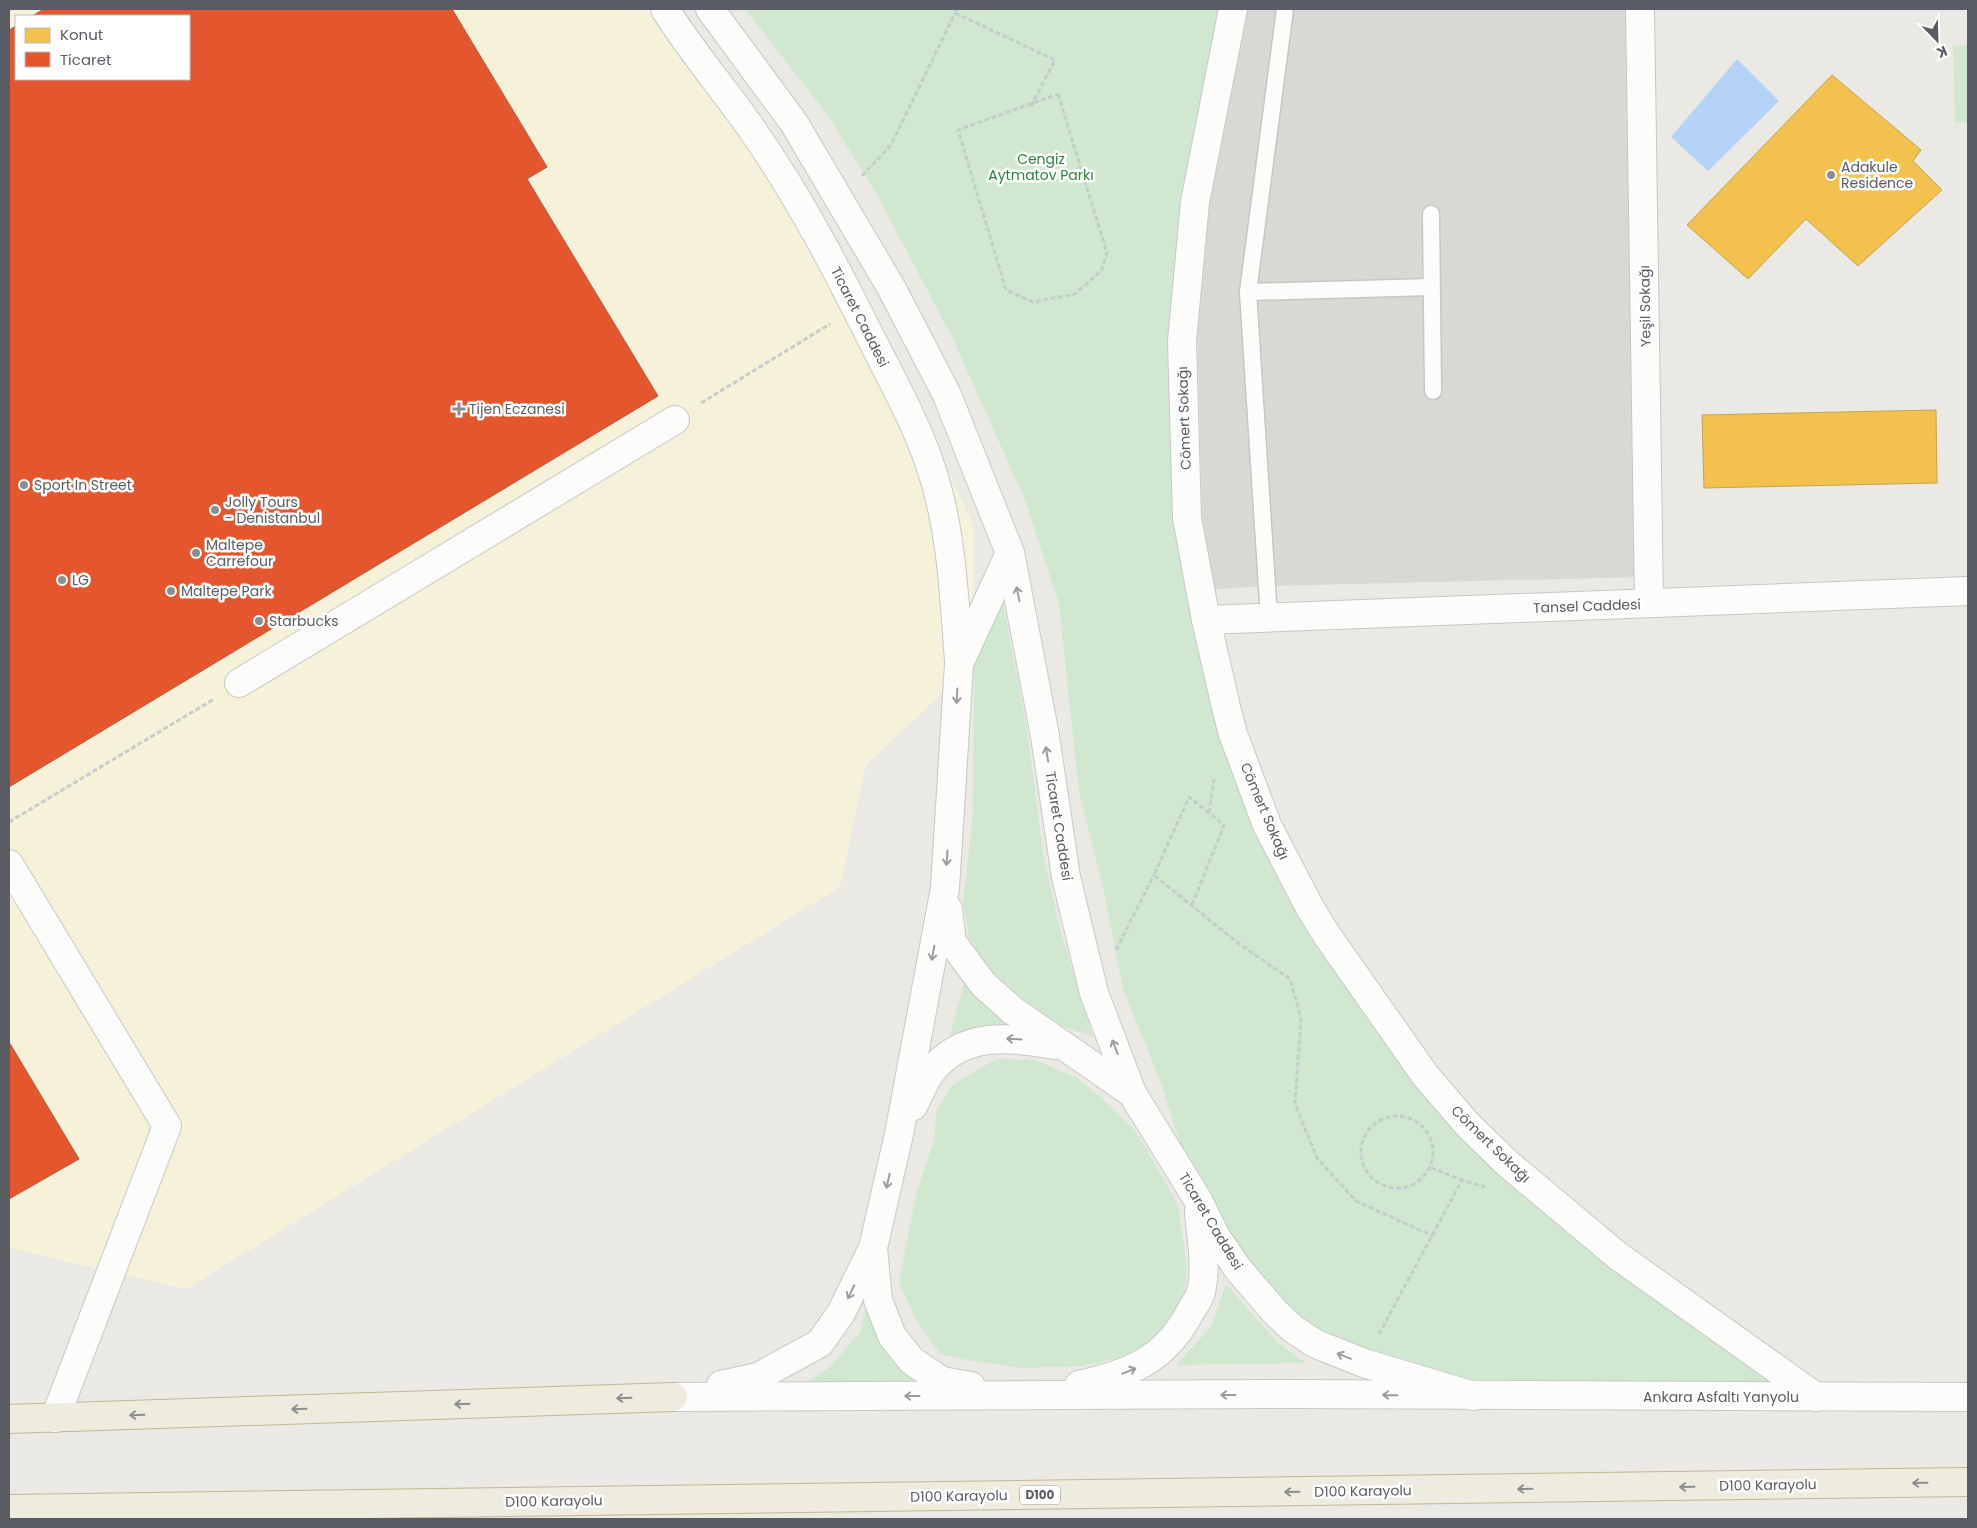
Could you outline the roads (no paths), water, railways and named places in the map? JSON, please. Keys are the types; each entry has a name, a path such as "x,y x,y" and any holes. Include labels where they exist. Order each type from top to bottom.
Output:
{"highway":[{"path":"9,1419 673,1396"},
{"path":"9,1412 55,1418"},
{"name":"D100 Karayolu","path":"9,1509 1968,1482"},
{"path":"9,1497 111,1508"}],"street":[{"name":"Ticaret Caddesi","path":"665,9 685,41 752,128 811,222 905,406 931,468 947,538 959,664 945,888 899,1134 873,1248 840,1313 820,1343 758,1377 673,1396"},
{"name":"Ticaret Caddesi","path":"710,9 794,123 892,289 947,395 1010,553 1045,736 1066,877 1094,993 1132,1093 1198,1200 1215,1235 1238,1269 1275,1312 1293,1329 1316,1344 1364,1364 1474,1396"},
{"name":"Cömert Sokağı","path":"1233,9 1196,202 1182,341 1187,518 1206,620 1233,734 1268,825 1309,906 1326,934 1425,1075 1467,1124 1507,1163 1618,1256 1816,1397"},
{"name":"Yeşil Sokağı","path":"1640,9 1649,604"},
{"path":"239,683 675,420"},
{"name":"Ticaret Caddesi","path":"959,664 1010,553"},
{"name":"Tansel Caddesi","path":"1206,620 1968,591"},
{"path":"9,864 167,1126 55,1418"},
{"name":"Ticaret Caddesi","path":"945,888 952,942 983,984 1012,1010 1132,1093"},
{"name":"Ticaret Caddesi","path":"899,1134 930,1073 950,1052 974,1042 999,1039 1027,1040 1062,1046"},
{"path":"673,1396 1031,1396 1112,1378 1134,1369 1153,1357 1172,1340 1201,1293 1202,1250 1198,1200"},
{"path":"873,1248 878,1300 892,1336 912,1360 942,1381 1031,1396"},
{"name":"Ankara Asfaltı Yanyolu","path":"1031,1396 1288,1394 1968,1397"}],"lane":[{"path":"1270,618 1248,292 1285,9"},
{"path":"1431,214 1433,391"},
{"path":"1248,292 1431,287"}],"water":[{"path":"1737,59 1779,101 1708,171 1671,137"}],"place":[{"name":"Adakule Residence","path":"1831,175"},
{"name":"Tijen Eczanesi","path":"459,409"},
{"name":"Sport In Street","path":"24,485"},
{"name":"Jolly Tours - Denistanbul","path":"215,510"},
{"name":"Maltepe Carrefour","path":"196,553"},
{"name":"LG","path":"62,580"},
{"name":"Maltepe Park","path":"171,591"},
{"name":"Starbucks","path":"259,621"}],"park label":[{"name":"Cengiz Aytmatov Parkı","path":"1041,168"}]}
